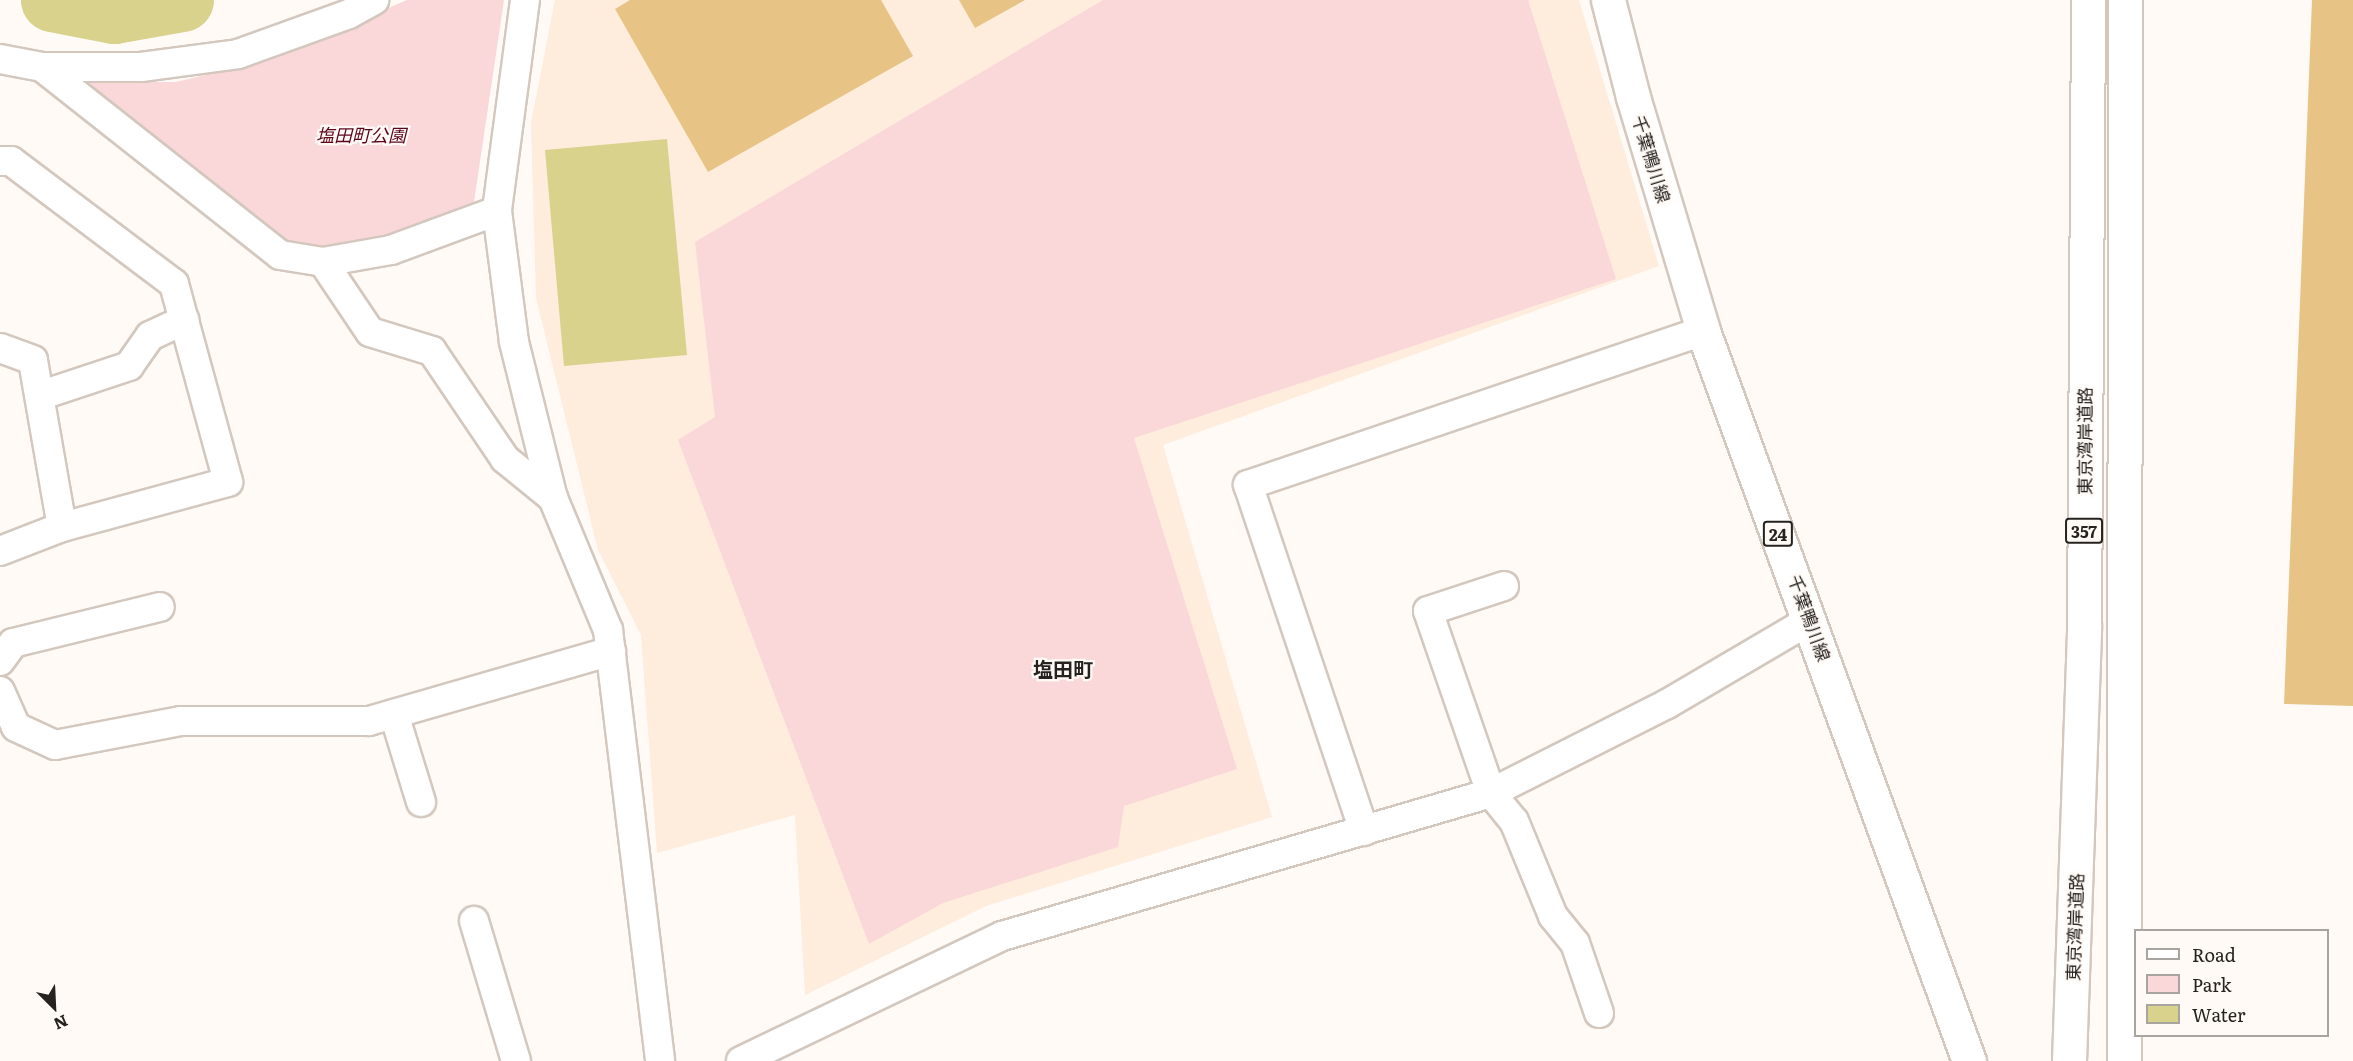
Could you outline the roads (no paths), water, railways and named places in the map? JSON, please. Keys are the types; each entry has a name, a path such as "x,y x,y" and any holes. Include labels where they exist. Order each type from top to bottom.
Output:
{"main road":[{"name":"千葉鴨川線","path":"1608,0 1633,97 1703,331 1969,1061"},
{"name":"東京湾岸道路","path":"2069,1061 2084,627 2088,0"},
{"name":"357","path":"2124,1061 2125,0"}],"street":[{"path":"0,58 42,67 141,67 238,54 349,14 374,0"},
{"path":"525,0 497,211 514,342 553,498 608,630 660,1061"},
{"path":"42,67 280,255 323,262 391,250 497,211"},
{"path":"0,160 11,161 174,284 228,482 62,527 0,551"},
{"path":"323,262 370,332 432,351 505,459 553,498"},
{"path":"42,395 129,366 150,336 184,320"},
{"path":"1364,831 1248,485 1703,331"},
{"path":"0,348 33,360 42,395 62,527"},
{"path":"1504,586 1428,611 1491,793 1514,821 1553,916 1575,943 1599,1013"},
{"path":"0,661 13,643 160,607"},
{"path":"752,1059 1002,936 1491,793 1667,704 1810,620"},
{"path":"0,691 8,729 55,745 181,720 369,721 611,651"},
{"path":"394,714 421,802"},
{"path":"474,921 516,1061"}],"water":[{"path":"667,139 687,355 564,366 545,150"}],"waterway":[{"path":"52,0 114,12 182,0"}],"district":[{"name":"塩田町","path":"1063,668"}],"park label":[{"name":"塩田町公園","path":"361,135"}]}
